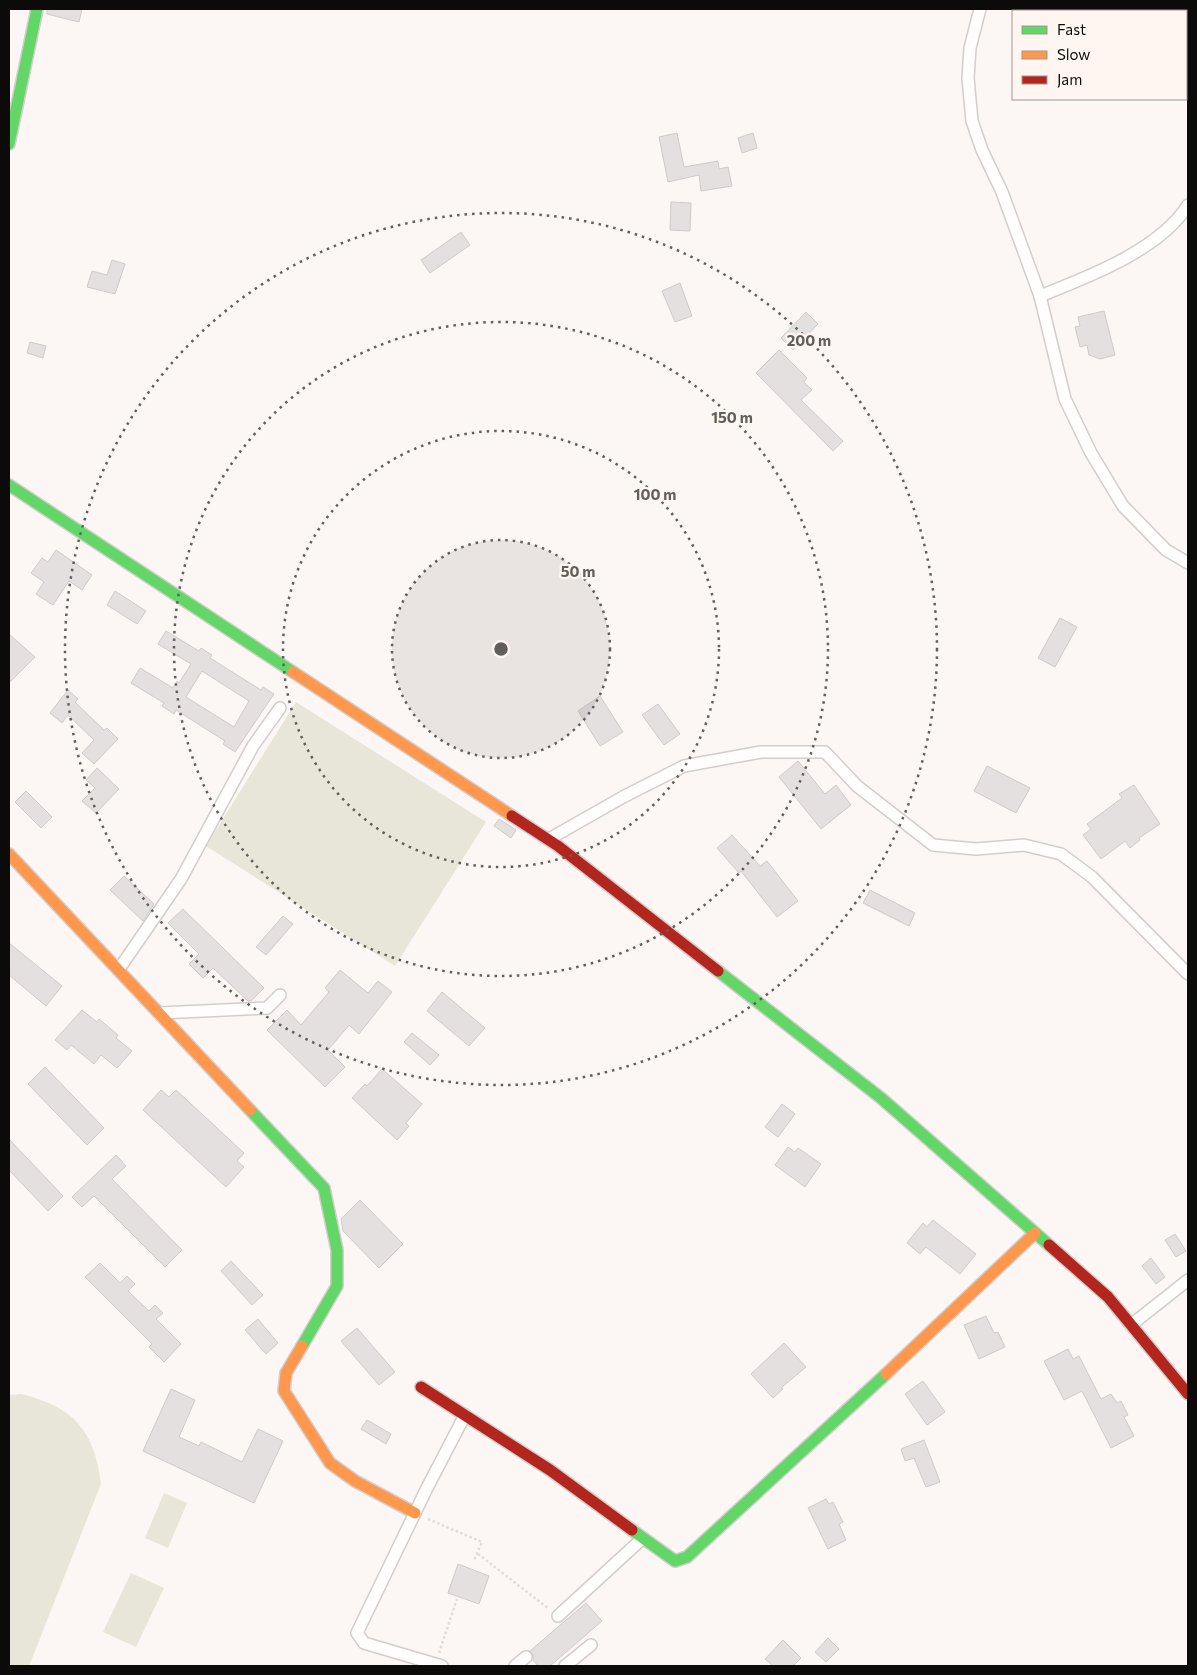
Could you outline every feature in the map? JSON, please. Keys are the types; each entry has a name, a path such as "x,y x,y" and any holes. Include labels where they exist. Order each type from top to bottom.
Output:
{"street":[{"path":"9,144 37,9"},
{"path":"980,9 970,48 968,70 972,121 982,150 1002,192 1040,296 1065,399 1091,453 1124,506 1166,550 1188,564"},
{"path":"1040,296 1097,274 1157,238 1179,220 1188,205"},
{"path":"9,486 549,839 881,1098 1108,1297 1188,1394"},
{"path":"119,968 181,879 253,746 280,708"},
{"path":"549,839 623,797 684,766 761,752 825,752 857,786 933,844 976,849 1024,845 1061,854 1092,877 1188,974"},
{"path":"9,854 119,968 324,1188 337,1250 337,1286 286,1373 284,1391 330,1463 355,1481 415,1513"},
{"path":"160,1013 267,1008 280,994"},
{"path":"421,1387 550,1470 675,1561 687,1557 926,1339 1035,1234"},
{"path":"1131,1325 1188,1280"},
{"path":"438,1665 364,1643 357,1633 465,1415"},
{"path":"558,1616 642,1538"},
{"path":"565,1666 590,1645"},
{"path":"515,1666 526,1657"}],"path":[{"path":"415,1513 482,1542 474,1560"},
{"path":"478,1554 558,1616"},
{"path":"438,1665 457,1598"}],"shaded area":[{"path":"296,702 486,822 395,966 206,846"},
{"path":"21,1394 55,1406 68,1414 78,1424 87,1435 93,1449 101,1484 29,1666 9,1666 9,1395"},
{"path":"164,1493 187,1503 168,1548 145,1538"},
{"path":"131,1573 164,1588 136,1647 103,1632"}],"building":[{"path":"47,9 82,9 79,22 47,14"},
{"path":"677,133 684,167 718,161 719,169 728,167 732,186 701,191 699,175 668,182 659,137"},
{"path":"753,133 757,148 742,153 738,138"},
{"path":"671,202 691,203 690,231 670,230"},
{"path":"461,232 470,245 430,273 421,260"},
{"path":"112,260 125,264 115,294 87,287 92,271 107,275"},
{"path":"680,283 692,316 675,322 662,291"},
{"path":"1104,311 1115,355 1100,359 1089,355 1087,345 1080,347 1075,327 1080,326 1078,317"},
{"path":"806,312 818,324 793,350 781,338"},
{"path":"30,342 46,346 43,358 27,353"},
{"path":"779,350 807,378 804,382 812,390 801,400 843,441 833,451 756,373"},
{"path":"56,550 92,575 82,590 69,581 53,605 36,594 44,582 31,573 42,558 48,562"},
{"path":"115,591 146,611 137,624 107,605"},
{"path":"1060,618 1077,627 1055,667 1038,658"},
{"path":"166,631 199,651 201,648 212,655 210,658 261,690 263,687 274,694 235,752 223,744 225,741 176,710 174,714 162,706 164,703 131,683 140,668 173,688 177,681 179,683 191,664 158,644","holes":["202,671 249,701 234,727 186,697"]},
{"path":"9,634 35,657 9,683"},
{"path":"68,690 78,699 75,702 104,730 107,728 118,739 94,764 82,753 94,740 68,715 62,723 50,713"},
{"path":"600,696 623,732 600,746 578,711"},
{"path":"658,704 680,734 664,745 642,715"},
{"path":"798,761 825,794 836,785 851,805 821,829 779,777"},
{"path":"987,766 1030,788 1016,813 974,791"},
{"path":"97,768 119,789 96,813 82,801 95,788 86,780"},
{"path":"1134,785 1160,824 1139,838 1140,840 1130,848 1125,841 1101,859 1083,835 1091,829 1087,824 1122,798 1119,794"},
{"path":"26,791 52,817 41,828 15,802"},
{"path":"499,819 516,830 511,838 494,826"},
{"path":"732,835 760,866 767,861 798,901 777,917 741,871 739,873 717,848"},
{"path":"124,876 154,904 143,921 110,890"},
{"path":"870,890 915,913 909,926 863,903"},
{"path":"183,909 264,988 251,1001 248,1001 213,968 203,978 189,964 199,954 168,923"},
{"path":"283,916 293,924 266,955 256,947"},
{"path":"9,943 62,986 46,1006 9,975"},
{"path":"340,970 368,993 378,981 392,992 359,1034 349,1025 328,1050 345,1067 325,1087 267,1030 287,1010 301,1025 329,992 325,988"},
{"path":"442,992 485,1028 469,1046 427,1011"},
{"path":"82,1010 97,1022 99,1019 118,1035 116,1038 132,1051 117,1068 101,1055 94,1064 71,1045 67,1050 55,1040"},
{"path":"412,1033 439,1055 430,1065 404,1042"},
{"path":"45,1067 104,1128 87,1145 28,1084"},
{"path":"382,1069 422,1104 406,1123 409,1126 397,1140 352,1098 365,1084 367,1086"},
{"path":"161,1090 169,1097 176,1090 244,1153 237,1161 244,1167 226,1187 143,1110"},
{"path":"782,1104 795,1114 778,1137 765,1127"},
{"path":"9,1139 63,1196 48,1211 9,1170"},
{"path":"788,1147 795,1152 798,1148 821,1164 805,1187 775,1165"},
{"path":"116,1155 126,1166 112,1179 182,1250 165,1267 94,1196 82,1207 72,1197"},
{"path":"360,1200 403,1244 379,1268 343,1231 341,1219"},
{"path":"933,1220 976,1254 960,1274 926,1247 920,1254 907,1243 923,1223 927,1227"},
{"path":"1175,1234 1186,1251 1176,1257 1165,1240"},
{"path":"1151,1258 1165,1277 1156,1284 1142,1266"},
{"path":"231,1261 263,1295 252,1305 221,1271"},
{"path":"100,1263 120,1283 127,1276 135,1284 128,1291 149,1311 155,1305 163,1313 156,1319 181,1344 164,1362 149,1347 152,1344 85,1277"},
{"path":"986,1316 994,1333 998,1332 1005,1347 979,1359 964,1325"},
{"path":"258,1319 278,1343 266,1354 245,1330"},
{"path":"357,1328 395,1372 379,1385 341,1341"},
{"path":"784,1343 806,1367 781,1388 783,1389 773,1398 751,1374"},
{"path":"1068,1349 1073,1359 1079,1356 1101,1399 1111,1394 1117,1403 1121,1401 1128,1415 1124,1417 1134,1436 1111,1448 1082,1391 1064,1400 1044,1361"},
{"path":"923,1381 945,1412 927,1425 905,1394"},
{"path":"171,1389 195,1400 179,1437 199,1446 201,1442 242,1462 258,1429 283,1441 254,1503 143,1451"},
{"path":"367,1420 391,1434 386,1444 361,1429"},
{"path":"924,1440 940,1482 926,1487 914,1458 905,1461 901,1449"},
{"path":"826,1499 829,1504 833,1502 843,1522 839,1524 846,1540 828,1549 808,1508"},
{"path":"458,1564 489,1576 479,1604 448,1593"},
{"path":"586,1603 602,1621 550,1666 538,1666 533,1660 533,1655 530,1651"},
{"path":"828,1638 839,1649 826,1662 815,1652"},
{"path":"783,1640 801,1658 793,1666 773,1666 765,1659"}],"traffic: fast":[{"path":"9,144 37,9"},
{"path":"9,485 293,672"},
{"path":"718,971 881,1098 1049,1245"},
{"path":"250,1110 324,1188 337,1250 337,1286 302,1346"},
{"path":"632,1530 675,1561 687,1557 886,1374"}],"traffic: slow":[{"path":"293,672 512,816"},
{"path":"9,854 250,1110"},
{"path":"886,1374 1035,1233"},
{"path":"302,1346 286,1373 284,1391 330,1463 355,1481 415,1513"}],"traffic: jam":[{"path":"512,816 558,846 718,971"},
{"path":"1049,1245 1108,1297 1188,1394"},
{"path":"421,1387 550,1470 632,1530"}]}
